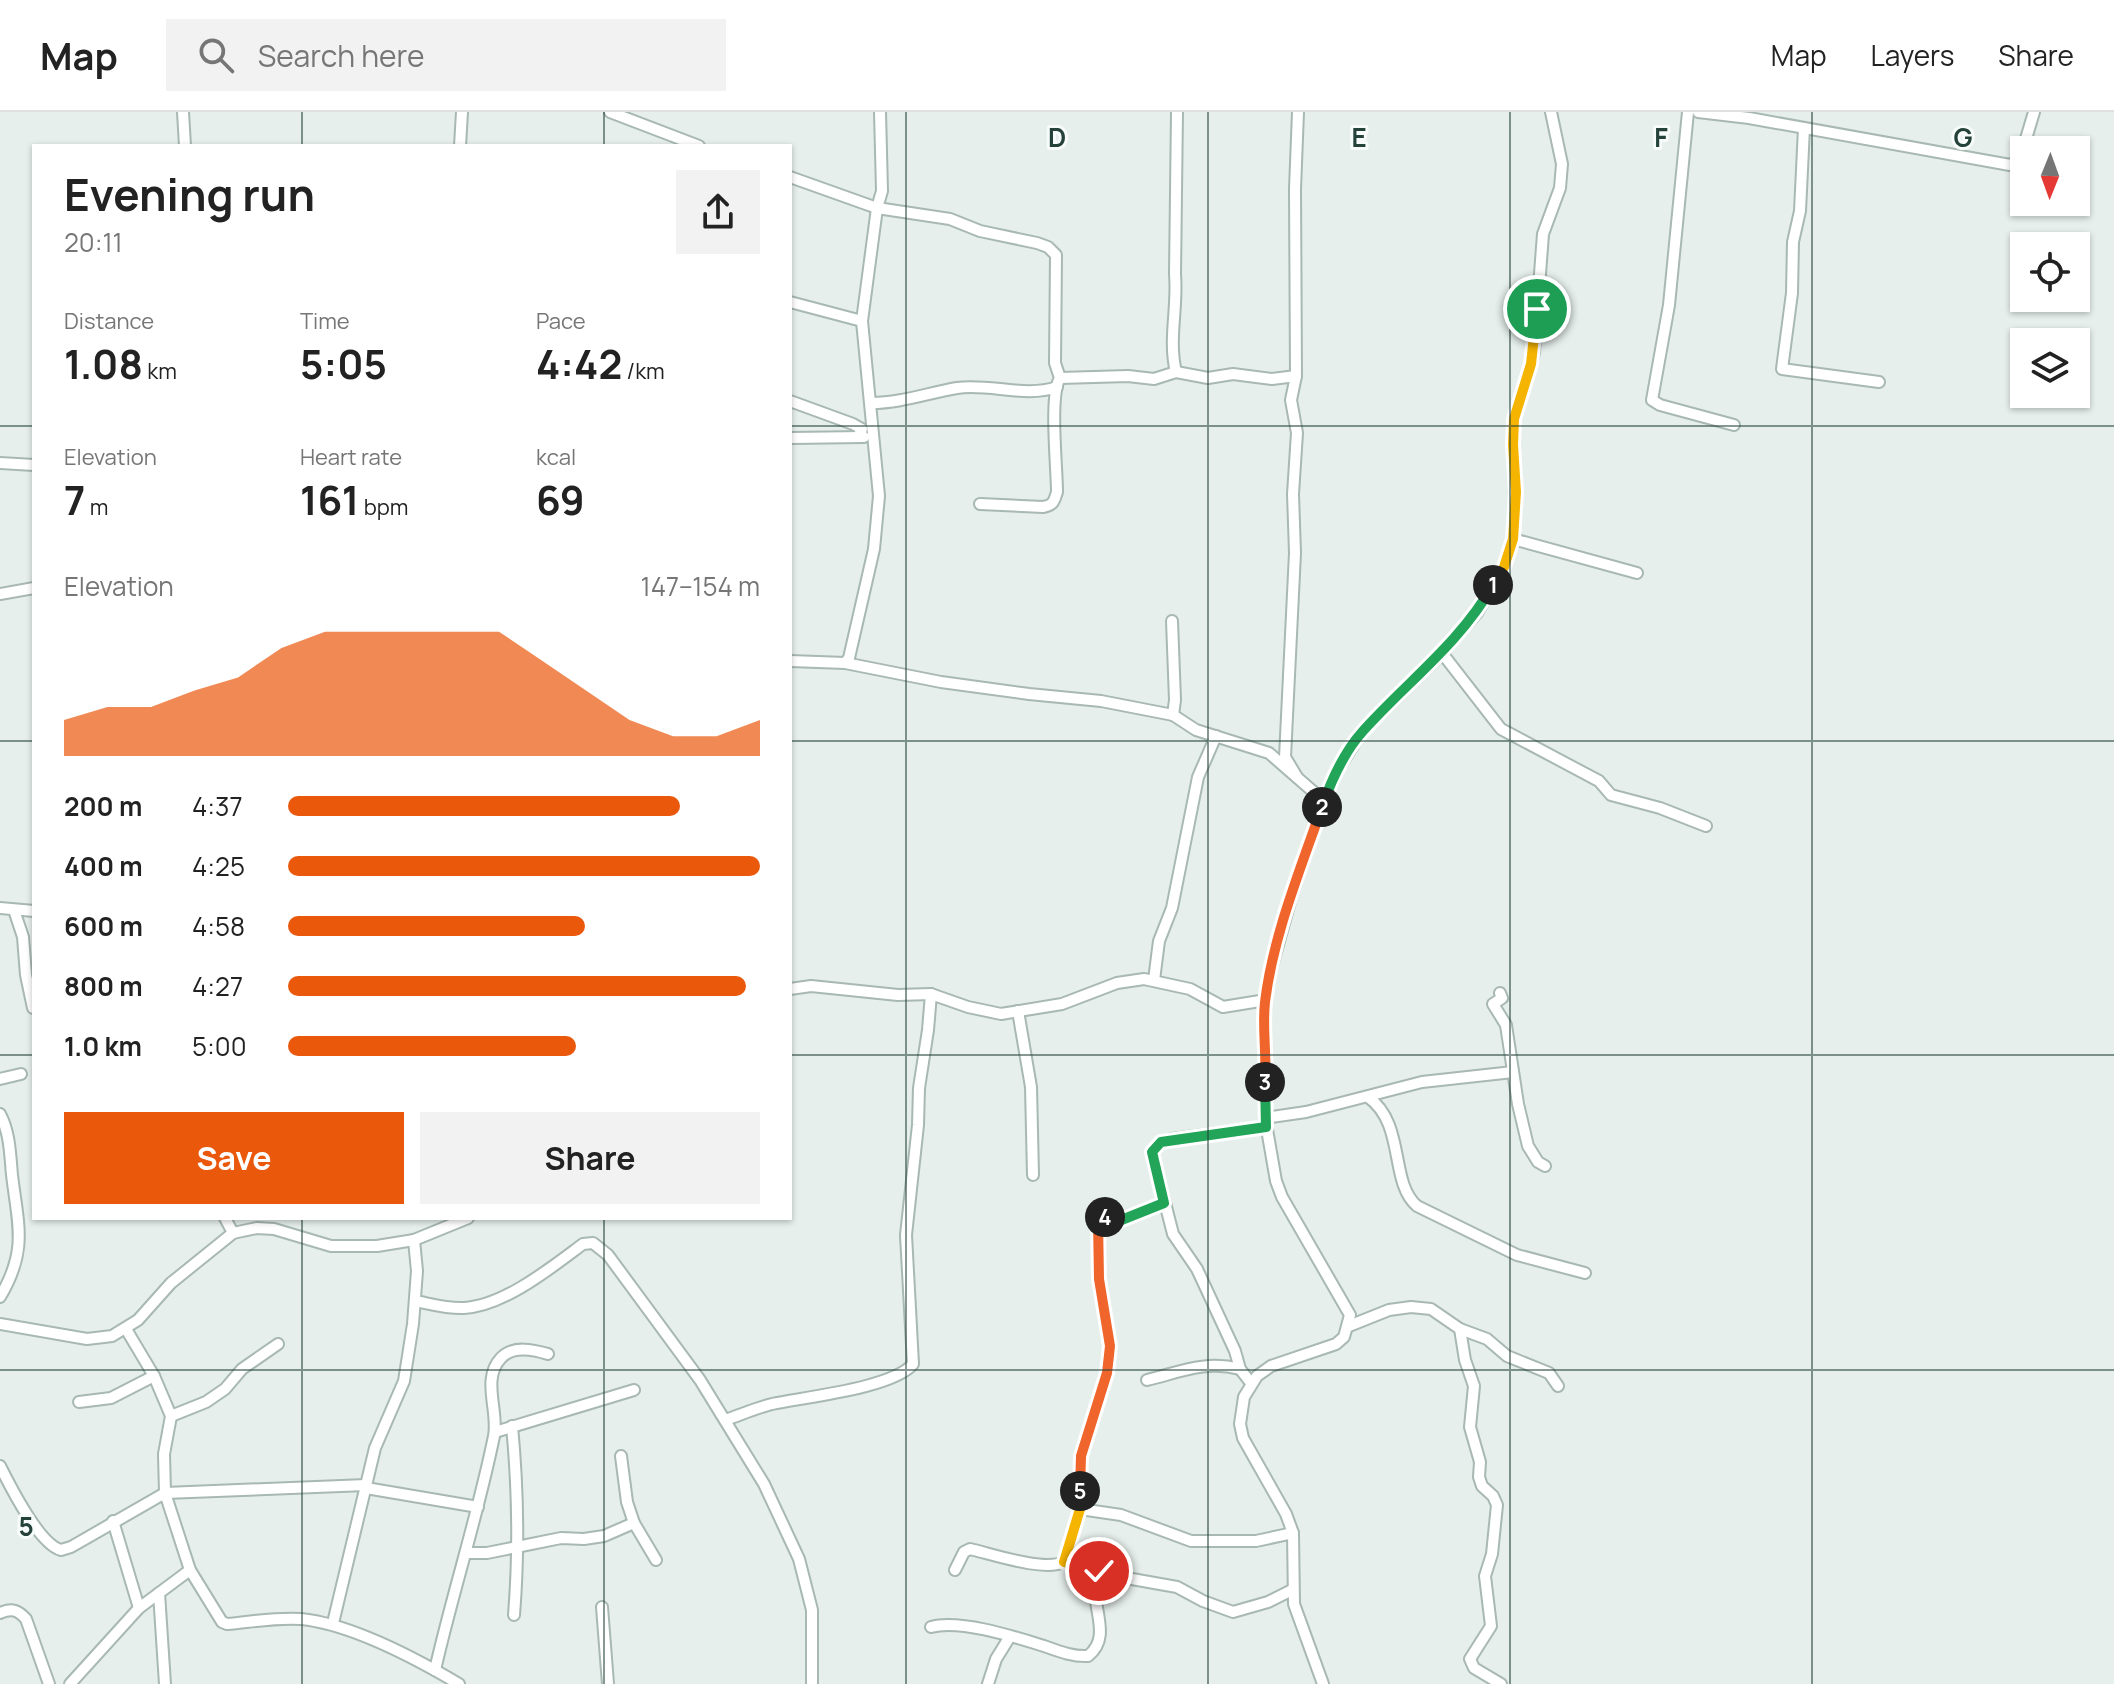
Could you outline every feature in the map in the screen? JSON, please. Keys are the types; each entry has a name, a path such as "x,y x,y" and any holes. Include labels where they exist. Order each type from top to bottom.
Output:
{"street":[{"path":"183,112 185,144"},
{"path":"460,144 462,112"},
{"path":"610,112 694,144"},
{"path":"845,663 849,658 874,549 879,496 862,321 882,191 880,112"},
{"path":"1176,372 1172,342 1177,299 1177,112"},
{"path":"1297,777 1285,757 1295,553 1293,494 1297,433 1291,400 1296,376 1298,112"},
{"path":"1323,1684 1294,1604 1293,1533 1286,1514 1243,1438 1240,1424 1241,1407 1251,1383 1271,1366 1336,1344 1344,1337 1350,1315 1282,1197 1276,1181 1266,1123 1266,1000 1291,898 1324,801 1339,768 1361,733 1442,653 1477,613 1504,567 1513,539 1516,492 1514,419 1534,353 1543,234 1560,188 1562,164 1551,112"},
{"path":"1688,112 1669,305 1652,400 1660,405 1734,425"},
{"path":"1698,112 1749,115 1804,128 2010,165 2020,159 2034,112"},
{"path":"1804,128 1800,211 1793,242 1792,293 1782,369 1879,382"},
{"path":"792,178 877,208 950,219 980,231 1037,243 1054,251 1057,259 1057,492 1051,506 980,504"},
{"path":"792,303 862,321"},
{"path":"871,403 894,403 958,388 1038,391 1058,382 1118,376 1154,379 1176,372 1208,378 1233,374 1272,379 1296,376"},
{"path":"792,402 853,424 862,429 858,437"},
{"path":"792,438 874,437"},
{"path":"0,463 32,465"},
{"path":"1513,539 1637,573"},
{"path":"0,594 32,588"},
{"path":"1172,621 1173,715"},
{"path":"1442,653 1501,729 1599,781 1611,795 1649,804 1706,826"},
{"path":"792,661 845,663 941,682 1101,701 1173,715 1185,725 1269,753 1324,801"},
{"path":"1154,980 1159,941 1172,908 1198,777 1216,736"},
{"path":"0,908 32,911"},
{"path":"14,910 23,937 32,1003"},
{"path":"792,989 811,986 898,995 931,994 1001,1014 1062,1004 1117,983 1154,980 1190,989 1223,1007 1266,1000"},
{"path":"1500,993 1502,998 1493,1004 1506,1025 1528,1146 1538,1162 1545,1166"},
{"path":"725,1420 768,1405 883,1382 908,1370 913,1364 906,1235 931,994"},
{"path":"1018,1011 1031,1087 1033,1175"},
{"path":"1251,1383 1240,1369 1235,1351 1197,1269 1173,1234 1152,1152 1161,1142 1266,1123 1422,1082 1513,1072"},
{"path":"0,1079 21,1074"},
{"path":"1368,1097 1378,1104 1388,1122 1404,1183 1417,1206 1517,1255 1585,1273"},
{"path":"0,1114 9,1140 20,1226 14,1267 0,1297"},
{"path":"955,1570 964,1552 970,1549 996,1557 1044,1564 1059,1565 1064,1562 1080,1509 1081,1456 1107,1373 1110,1346 1099,1279 1098,1221 1111,1214 1119,1221 1164,1203"},
{"path":"226,1220 233,1233"},
{"path":"0,1324 87,1339 112,1336 138,1320 171,1283 233,1233 257,1228 274,1229 331,1246 377,1246 414,1240 463,1220"},
{"path":"333,1623 375,1448 404,1381 415,1301 417,1271 414,1240"},
{"path":"415,1301 465,1308 481,1305 517,1290 583,1244 593,1243 608,1255 700,1380 764,1484 799,1559 812,1610 812,1684"},
{"path":"1349,1326 1389,1310 1411,1307 1431,1309 1460,1329 1478,1334 1507,1356 1549,1373 1558,1386"},
{"path":"126,1329 154,1376 171,1416 164,1454 165,1493 190,1570 219,1618 227,1624 297,1618 333,1623 459,1684"},
{"path":"1460,1329 1465,1360 1474,1386 1470,1427 1480,1462 1479,1477 1497,1505 1492,1554 1485,1576 1491,1626 1470,1659 1474,1668 1501,1684"},
{"path":"171,1416 206,1402 225,1389 242,1369 278,1344"},
{"path":"435,1670 495,1432 491,1388 495,1369 502,1356 514,1351 532,1349 548,1354"},
{"path":"1147,1380 1188,1367 1209,1365 1240,1369"},
{"path":"79,1402 111,1398 154,1376"},
{"path":"495,1432 634,1390"},
{"path":"512,1426 517,1477 514,1615"},
{"path":"495,1432 513,1439"},
{"path":"621,1456 627,1502 634,1523 656,1560"},
{"path":"0,1466 15,1496 55,1548 71,1547 165,1493 366,1487 478,1507"},
{"path":"1080,1509 1121,1515 1191,1541 1256,1541 1293,1533"},
{"path":"113,1521 139,1608"},
{"path":"466,1553 561,1538 604,1536 634,1523"},
{"path":"1064,1562 1177,1587 1233,1612 1268,1602 1292,1590"},
{"path":"70,1684 139,1608 190,1570"},
{"path":"931,1627 953,1625 995,1633 1006,1643 1088,1656 1095,1651 1099,1641 1100,1624 1095,1594 1099,1571"},
{"path":"159,1593 165,1684"},
{"path":"602,1607 608,1684"},
{"path":"0,1613 11,1610 20,1612 26,1619 49,1684"},
{"path":"988,1684 1006,1643"}],"route":[{"path":"1099,1571 1064,1562 1080,1509 1081,1456 1107,1373 1110,1346 1099,1279 1098,1221 1111,1214 1119,1221 1164,1203 1152,1152 1161,1142 1266,1127 1265,1001 1291,898 1324,801 1339,768 1361,733 1442,653 1477,613 1504,567 1513,539 1516,492 1514,419 1534,353 1537,309"}]}
